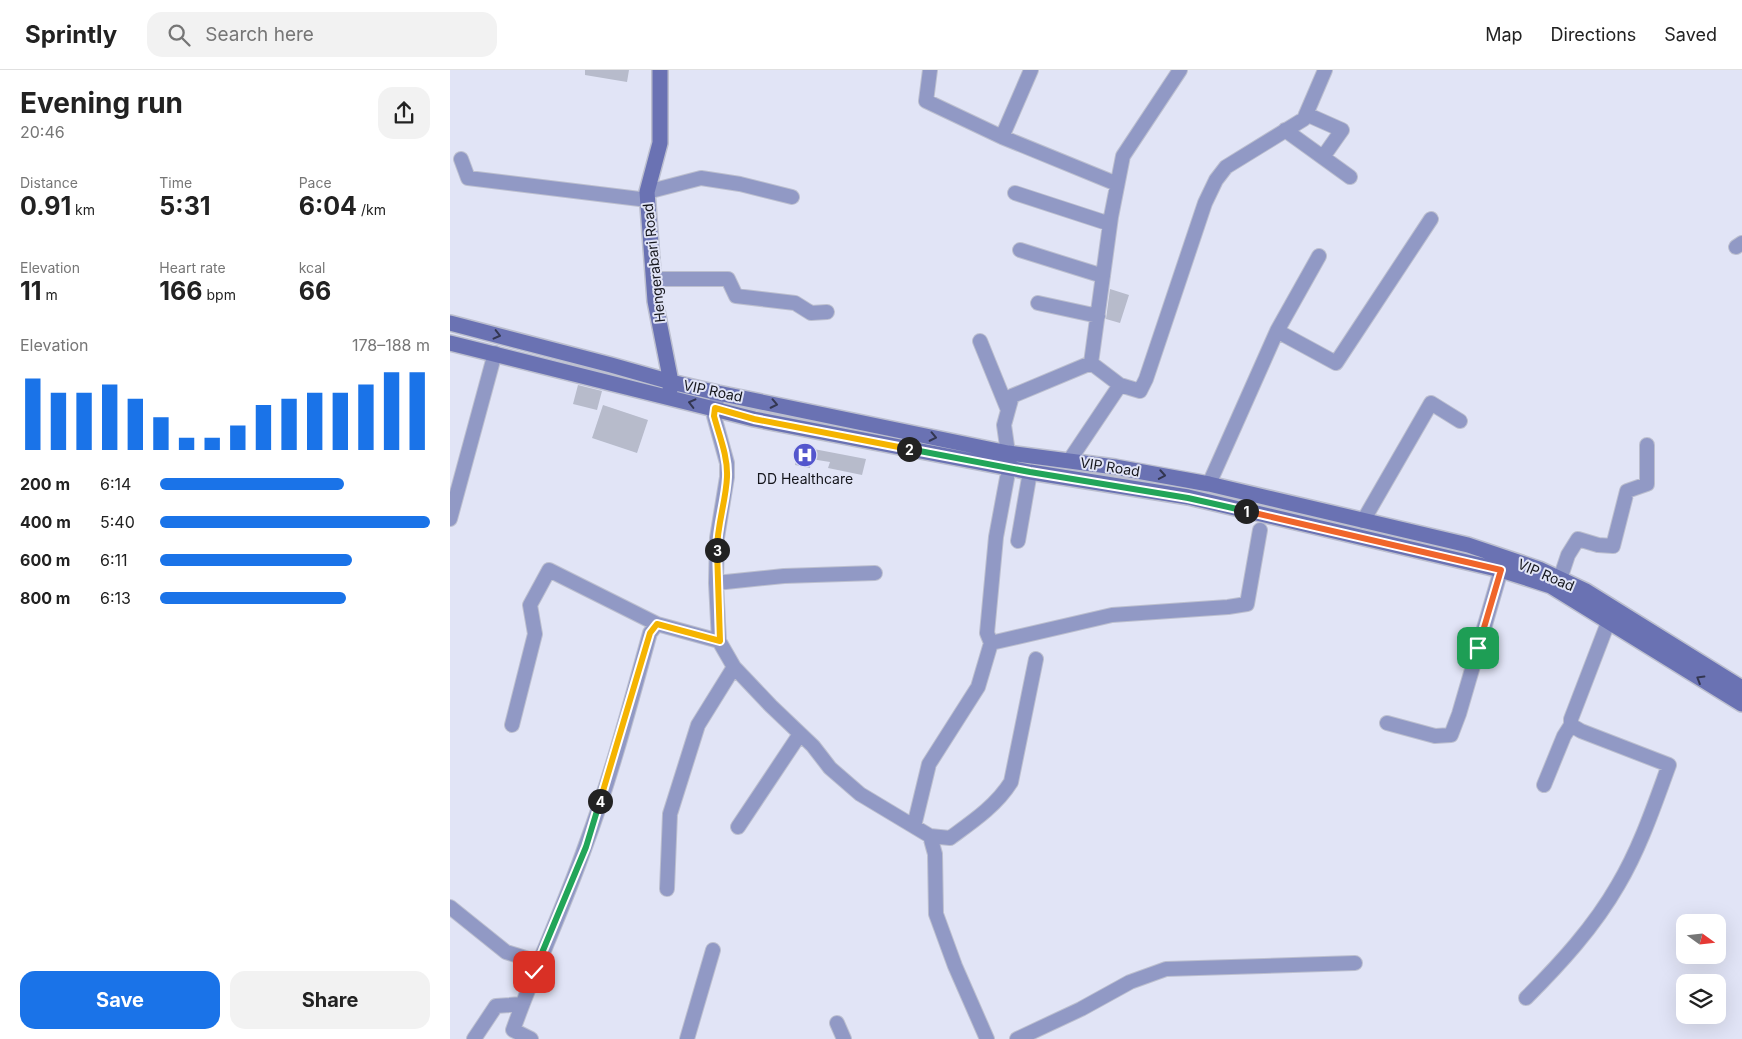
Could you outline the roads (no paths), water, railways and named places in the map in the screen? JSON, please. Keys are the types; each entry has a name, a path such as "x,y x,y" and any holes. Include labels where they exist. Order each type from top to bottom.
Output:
{"main road":[{"name":"Hengerabari Road","path":"660,70 660,143 648,196 656,301 670,390"},
{"name":"VIP Road","path":"450,323 611,365 715,408 754,419 1030,472 1188,498 1501,570 1551,586 1609,620 1634,629 1742,688"},
{"name":"VIP Road","path":"450,342 670,390 718,393 1008,453 1070,461 1209,484 1468,546 1539,569 1586,591 1634,629 1742,704"}],"street":[{"path":"930,70 926,101 1002,137 1118,184"},
{"path":"1002,137 1031,70"},
{"path":"1091,363 1110,224 1123,156 1180,70"},
{"path":"1091,363 1120,385 1140,391 1146,379 1204,203 1216,180 1226,167 1304,119 1324,70"},
{"path":"1306,114 1342,130 1323,157"},
{"path":"1285,130 1350,177"},
{"path":"461,159 468,178 648,196 702,178 740,184 792,197"},
{"path":"1015,193 1110,224"},
{"path":"1277,331 1336,363 1430,219"},
{"path":"1020,250 1103,276"},
{"path":"1209,484 1277,331 1318,256"},
{"path":"654,279 728,279 736,296 795,303 811,313 828,312"},
{"path":"1038,303 1098,316"},
{"path":"980,341 1008,410"},
{"path":"450,519 495,353"},
{"path":"1008,453 1004,425 1012,396 1091,363"},
{"path":"1070,461 1120,385"},
{"path":"718,393 714,416 727,463 727,477 717,538 716,583 720,641 734,667 813,746 830,768 860,794 930,836 950,838 982,814 1004,793 1011,782 1036,659"},
{"path":"1363,521 1431,403 1460,420"},
{"path":"1560,579 1568,556 1578,539 1598,545 1613,546 1627,491 1647,484 1647,445"},
{"path":"450,481 464,469"},
{"path":"1018,541 1030,472"},
{"path":"914,826 929,764 978,687 992,643 987,633 996,538 1007,478"},
{"path":"992,643 1112,615 1247,604 1260,530"},
{"path":"512,725 535,634 530,605 549,570 657,624 720,641"},
{"path":"1387,723 1435,736 1451,734 1459,714 1501,570"},
{"path":"716,583 784,576 876,573"},
{"path":"1544,785 1564,736 1571,725 1571,719 1609,620"},
{"path":"531,1039 511,1034 538,962 586,847 650,633 657,624"},
{"path":"666,889 670,814 698,725 734,667"},
{"path":"1526,998 1563,961 1618,886 1637,848 1670,765 1581,731 1571,725"},
{"path":"738,827 800,734"},
{"path":"930,836 935,854 936,914 955,966 987,1039"},
{"path":"450,907 506,952 538,962"},
{"path":"687,1039 713,950"},
{"path":"1017,1039 1081,1009 1130,982 1166,969 1355,963"},
{"path":"474,1039 496,1006 522,1004"},
{"path":"838,1023 844,1039"}],"place":[{"name":"DD Healthcare","path":"805,455"}]}
